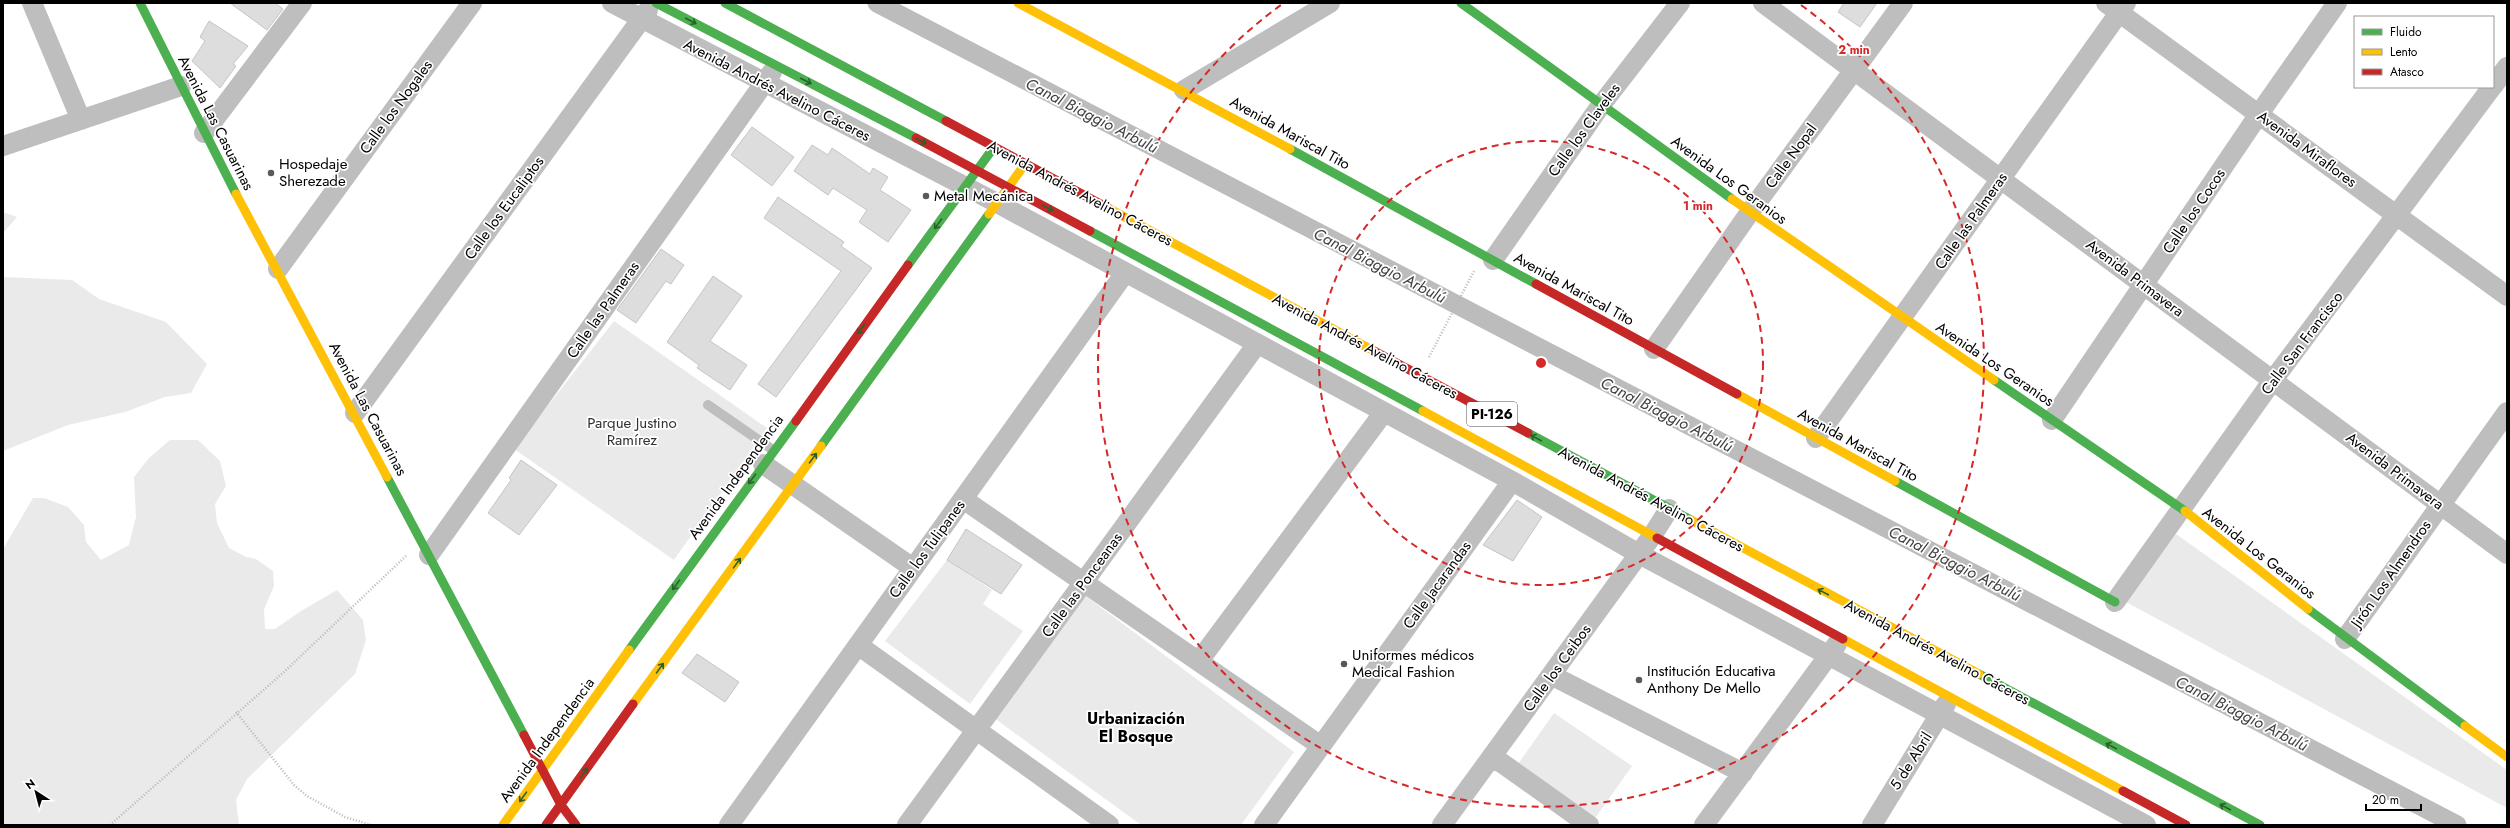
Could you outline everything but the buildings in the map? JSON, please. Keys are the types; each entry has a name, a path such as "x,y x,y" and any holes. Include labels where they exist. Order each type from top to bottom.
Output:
{"main road":[{"name":"Avenida Las Casuarinas","path":"140,3 204,133 355,413 561,805 576,825"},
{"name":"Avenida Andrés Avelino Cáceres","path":"654,3 978,170 2186,825"},
{"name":"Avenida Andrés Avelino Cáceres","path":"725,3 2260,825"},
{"name":"Avenida Mariscal Tito","path":"1018,3 1184,90 2115,602"},
{"name":"Avenida Los Geranios","path":"1461,3 1750,212 2181,508 2345,639 2507,757"},
{"name":"Avenida Independencia","path":"503,825 768,457 994,147"},
{"path":"546,825 794,485 1025,164"}],"street":[{"path":"32,3 81,120"},
{"path":"204,133 302,3"},
{"name":"Calle los Nogales","path":"278,269 472,3"},
{"name":"Avenida Andrés Avelino Cáceres","path":"612,3 997,203 1512,481 1639,554 2146,825"},
{"name":"Calle los Eucaliptos","path":"355,413 654,3"},
{"path":"1184,90 1330,3"},
{"name":"Calle los Claveles","path":"1493,260 1601,104 1680,3"},
{"name":"Avenida Primavera","path":"1763,3 2507,554"},
{"name":"Calle Nopal","path":"1654,349 1750,212 1902,3"},
{"name":"Calle los Cocos","path":"2052,420 2259,114 2337,3"},
{"name":"Calle las Palmeras","path":"1816,438 2001,179 2117,6"},
{"name":"Avenida Miraflores","path":"2117,6 2259,114 2507,296"},
{"name":"Calle las Palmeras","path":"426,549 776,66"},
{"name":"Calle San Francisco","path":"2494,86 2507,67"},
{"path":"3,146 181,86"},
{"name":"Calle San Francisco","path":"2115,602 2273,380 2398,216 2492,88"},
{"name":"Calle los Tulipanes","path":"729,825 1125,273"},
{"name":"Calle las Ponceanas","path":"908,825 1258,344"},
{"path":"1199,661 1384,412"},
{"name":"Jirón Los Almendros","path":"2345,639 2507,412"},
{"path":"768,457 794,485 913,568"},
{"name":"Calle Jacarandas","path":"1267,824 1321,746 1512,481"},
{"path":"963,499 1321,746"},
{"name":"Calle los Ceibos","path":"1442,825 1652,536 1669,509"},
{"path":"1704,825 1830,656 1840,638"},
{"path":"858,645 976,730 1099,822"},
{"path":"1551,675 1743,773"},
{"name":"5 de Abril","path":"1872,825 1950,697"},
{"path":"1492,756 1589,825"}],"lane":[{"path":"708,405 768,457"}],"path":[{"path":"1419,375 1475,269"},
{"path":"110,825 194,752 236,712 284,672 345,611 426,549"},
{"path":"236,712 294,786 307,796 345,817 370,825"}],"green space":[{"path":"3,212 17,217 3,233"},
{"path":"3,277 72,280 99,299 166,322 207,364 191,393 165,397 125,412 68,425 3,451"},
{"name":"Parque Justino Ramírez","path":"614,321 767,428 674,560 514,449"},
{"path":"170,440 198,440 220,461 226,486 215,504 217,523 229,548 246,557 256,559 273,571 274,586 264,609 265,629 275,629 301,611 337,590 363,620 366,640 355,674 247,779 236,800 239,825 3,825 3,549 33,498 44,498 68,507 84,525 86,542 101,560 129,545 136,517 134,477 149,458"},
{"path":"2176,534 2507,770 2507,808 2126,602"},
{"path":"947,560 992,590 983,604 1023,631 970,704 885,641"},
{"path":"1083,594 1294,752 1241,825 1141,825 990,715"},
{"path":"1554,713 1632,766 1596,817 1518,764"}],"waterway":[{"name":"Canal Biaggio Arbulú","path":"877,3 2457,825"}],"traffic: fast":[{"path":"140,3 236,194"},
{"path":"656,3 916,138"},
{"path":"725,3 946,121"},
{"path":"1461,3 1732,199"},
{"path":"908,265 994,147"},
{"path":"1290,149 1536,284"},
{"path":"821,446 989,214"},
{"path":"1090,231 1423,411"},
{"path":"1994,380 2185,511"},
{"path":"629,650 796,421"},
{"path":"1528,433 1691,520"},
{"path":"387,477 524,735"},
{"path":"1895,481 2115,602"},
{"path":"2308,609 2465,726"},
{"path":"1979,674 2260,825"}],"traffic: slow":[{"path":"1018,3 1290,149"},
{"path":"989,214 1025,164"},
{"path":"236,194 387,477"},
{"path":"1732,199 1994,380"},
{"path":"1108,208 1374,351"},
{"path":"1737,394 1895,481"},
{"path":"1423,411 1657,538"},
{"path":"633,704 821,446"},
{"path":"2185,511 2308,609"},
{"path":"1691,520 1979,674"},
{"path":"1843,639 2123,791"},
{"path":"503,825 629,650"},
{"path":"2465,726 2507,757"}],"traffic: jam":[{"path":"946,121 1108,208"},
{"path":"916,138 1090,231"},
{"path":"796,421 908,265"},
{"path":"1536,284 1737,394"},
{"path":"1374,351 1528,433"},
{"path":"1657,538 1843,639"},
{"path":"546,825 633,704"},
{"path":"524,735 561,805 576,825"},
{"path":"2123,791 2186,825"}],"place":[{"name":"Hospedaje Sherezade","path":"271,173"},
{"name":"Metal Mecánica","path":"926,196"},
{"name":"Uniformes médicos Medical Fashion","path":"1344,664"},
{"name":"Institución Educativa Anthony De Mello","path":"1639,680"}],"district":[{"name":"Urbanización El Bosque","path":"1136,727"}]}
